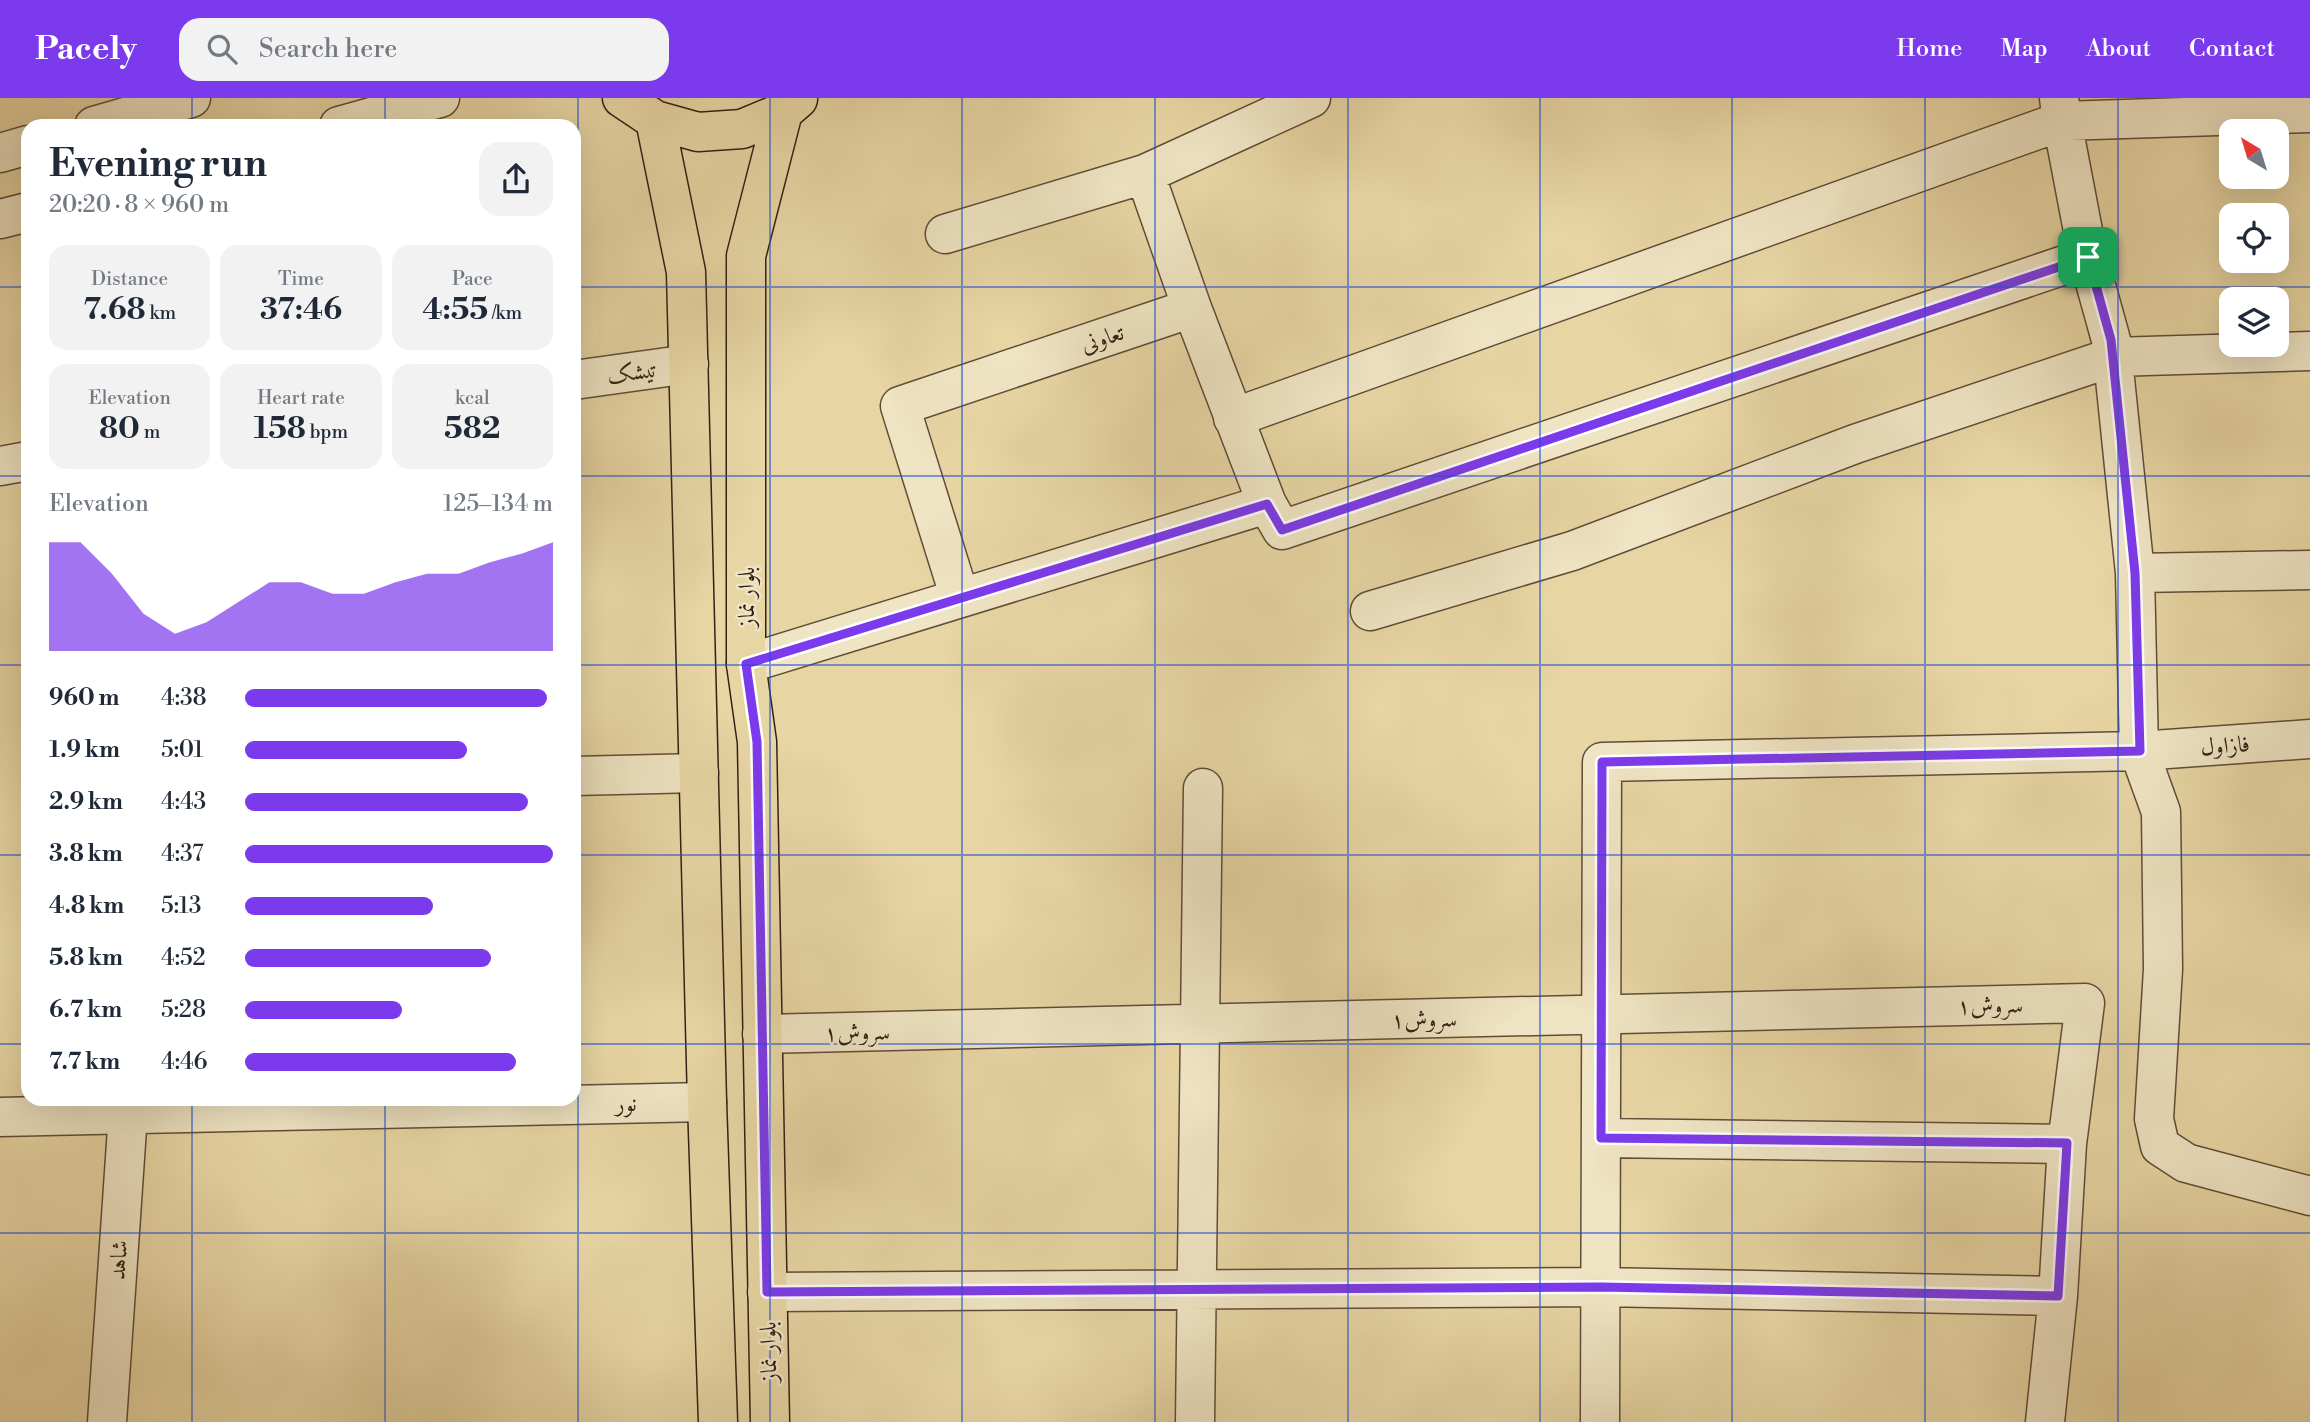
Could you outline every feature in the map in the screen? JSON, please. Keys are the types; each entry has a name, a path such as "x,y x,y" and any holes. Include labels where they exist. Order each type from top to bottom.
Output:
{"main road":[{"path":"622,98 655,120 698,132 742,129 791,105"},
{"name":"بلوار نماز","path":"770,1422 757,742 746,664 746,256 791,105"},
{"path":"655,120 686,272 718,1422"}],"street":[{"path":"118,119 191,98"},
{"path":"364,119 440,98"},
{"path":"945,234 1144,174 1311,98"},
{"path":"2061,110 2088,257 2111,340 2135,573 2140,751 2161,812 2163,969 2154,1119 2160,1146 2186,1163 2310,1196"},
{"path":"1233,418 2061,110 2310,113"},
{"path":"0,153 21,147"},
{"path":"1144,174 1233,418 1267,504 1282,530 2088,257"},
{"path":"0,219 21,214"},
{"name":"تعاونی","path":"960,598 900,406 1192,307"},
{"path":"1370,611 1572,551 1855,444 2113,357 2310,351"},
{"name":"تیشک","path":"581,379 689,364"},
{"path":"0,466 21,462"},
{"path":"746,664 1267,504"},
{"path":"2135,573 2310,570"},
{"name":"فازاول","path":"1602,1014 1602,762 2140,751 2310,740"},
{"path":"581,776 699,773"},
{"path":"1195,1422 1203,788"},
{"name":"سروش۱","path":"762,1034 2085,1003 2067,1143"},
{"path":"1601,1422 1602,1014"},
{"name":"نور","path":"581,1103 707,1102"},
{"name":"نور","path":"0,1117 128,1107 244,1106"},
{"name":"شاهد","path":"107,1422 128,1107"},
{"path":"1601,1138 2067,1143 2058,1296 2045,1422"},
{"path":"767,1292 1601,1287 2058,1296"}],"route":[{"path":"2088,257 2111,340 2135,573 2140,751 1602,762 1601,1138 2067,1143 2058,1296 1601,1287 767,1292 757,742 746,664 1267,504 1282,530 2088,257"}]}
